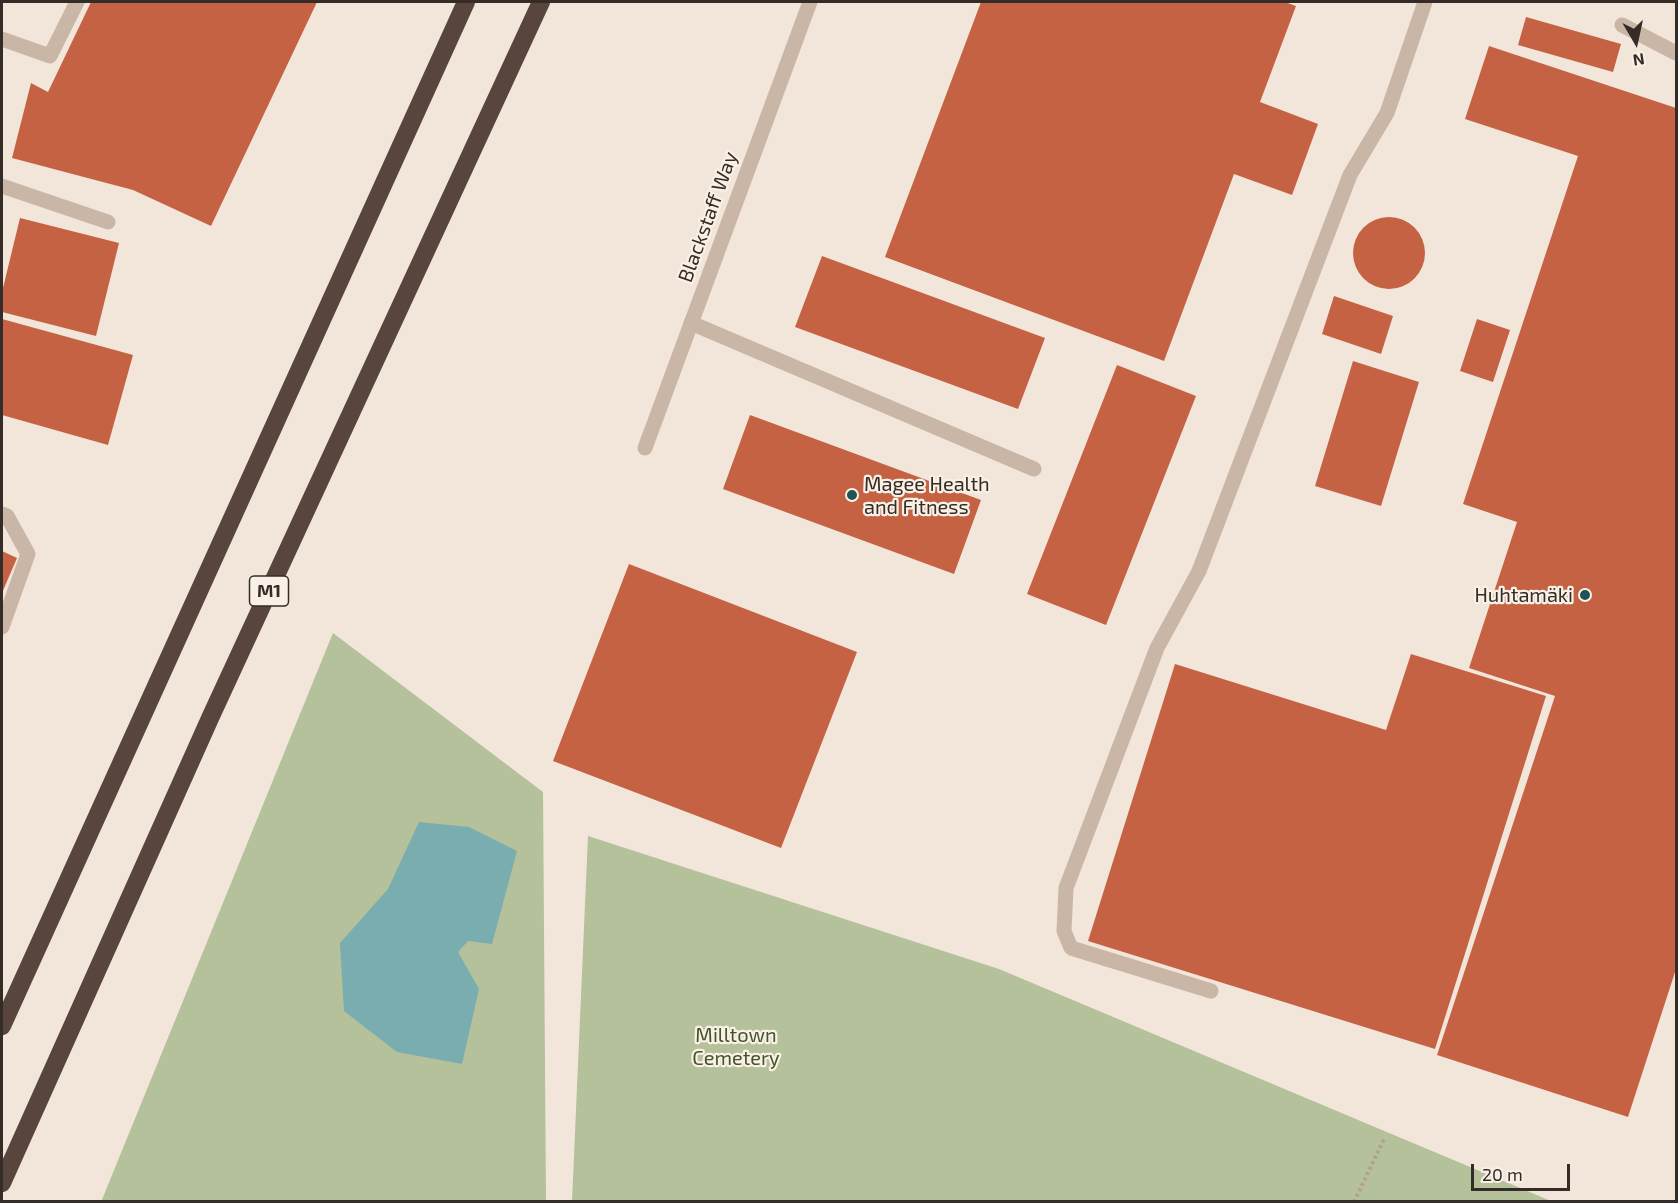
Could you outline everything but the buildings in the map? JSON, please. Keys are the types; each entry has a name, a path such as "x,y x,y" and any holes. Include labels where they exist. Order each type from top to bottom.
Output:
{"highway":[{"path":"2,1026 466,2"},
{"name":"M1","path":"2,1183 211,716 541,2"}],"street":[{"path":"2,39 50,56 76,2"},
{"name":"Blackstaff Way","path":"645,448 810,2"},
{"path":"1211,991 1071,948 1064,931 1066,888 1158,648 1199,571 1350,175 1387,113 1425,2"},
{"path":"1622,26 1677,53"},
{"path":"2,186 108,222"},
{"path":"691,323 1034,470"},
{"path":"2,514 7,516 28,554 2,627"}],"path":[{"path":"1354,1202 1384,1139"}],"green space":[{"path":"333,633 543,792 546,1201 101,1202"},
{"name":"Milltown Cemetery","path":"588,836 999,969 1551,1201 572,1201"}],"water":[{"path":"419,822 469,827 517,851 492,944 468,941 458,952 479,989 462,1064 397,1052 344,1011 340,943 388,889"}],"place":[{"name":"Magee Health and Fitness","path":"852,495"},
{"name":"Huhtamäki","path":"1585,595"}]}
